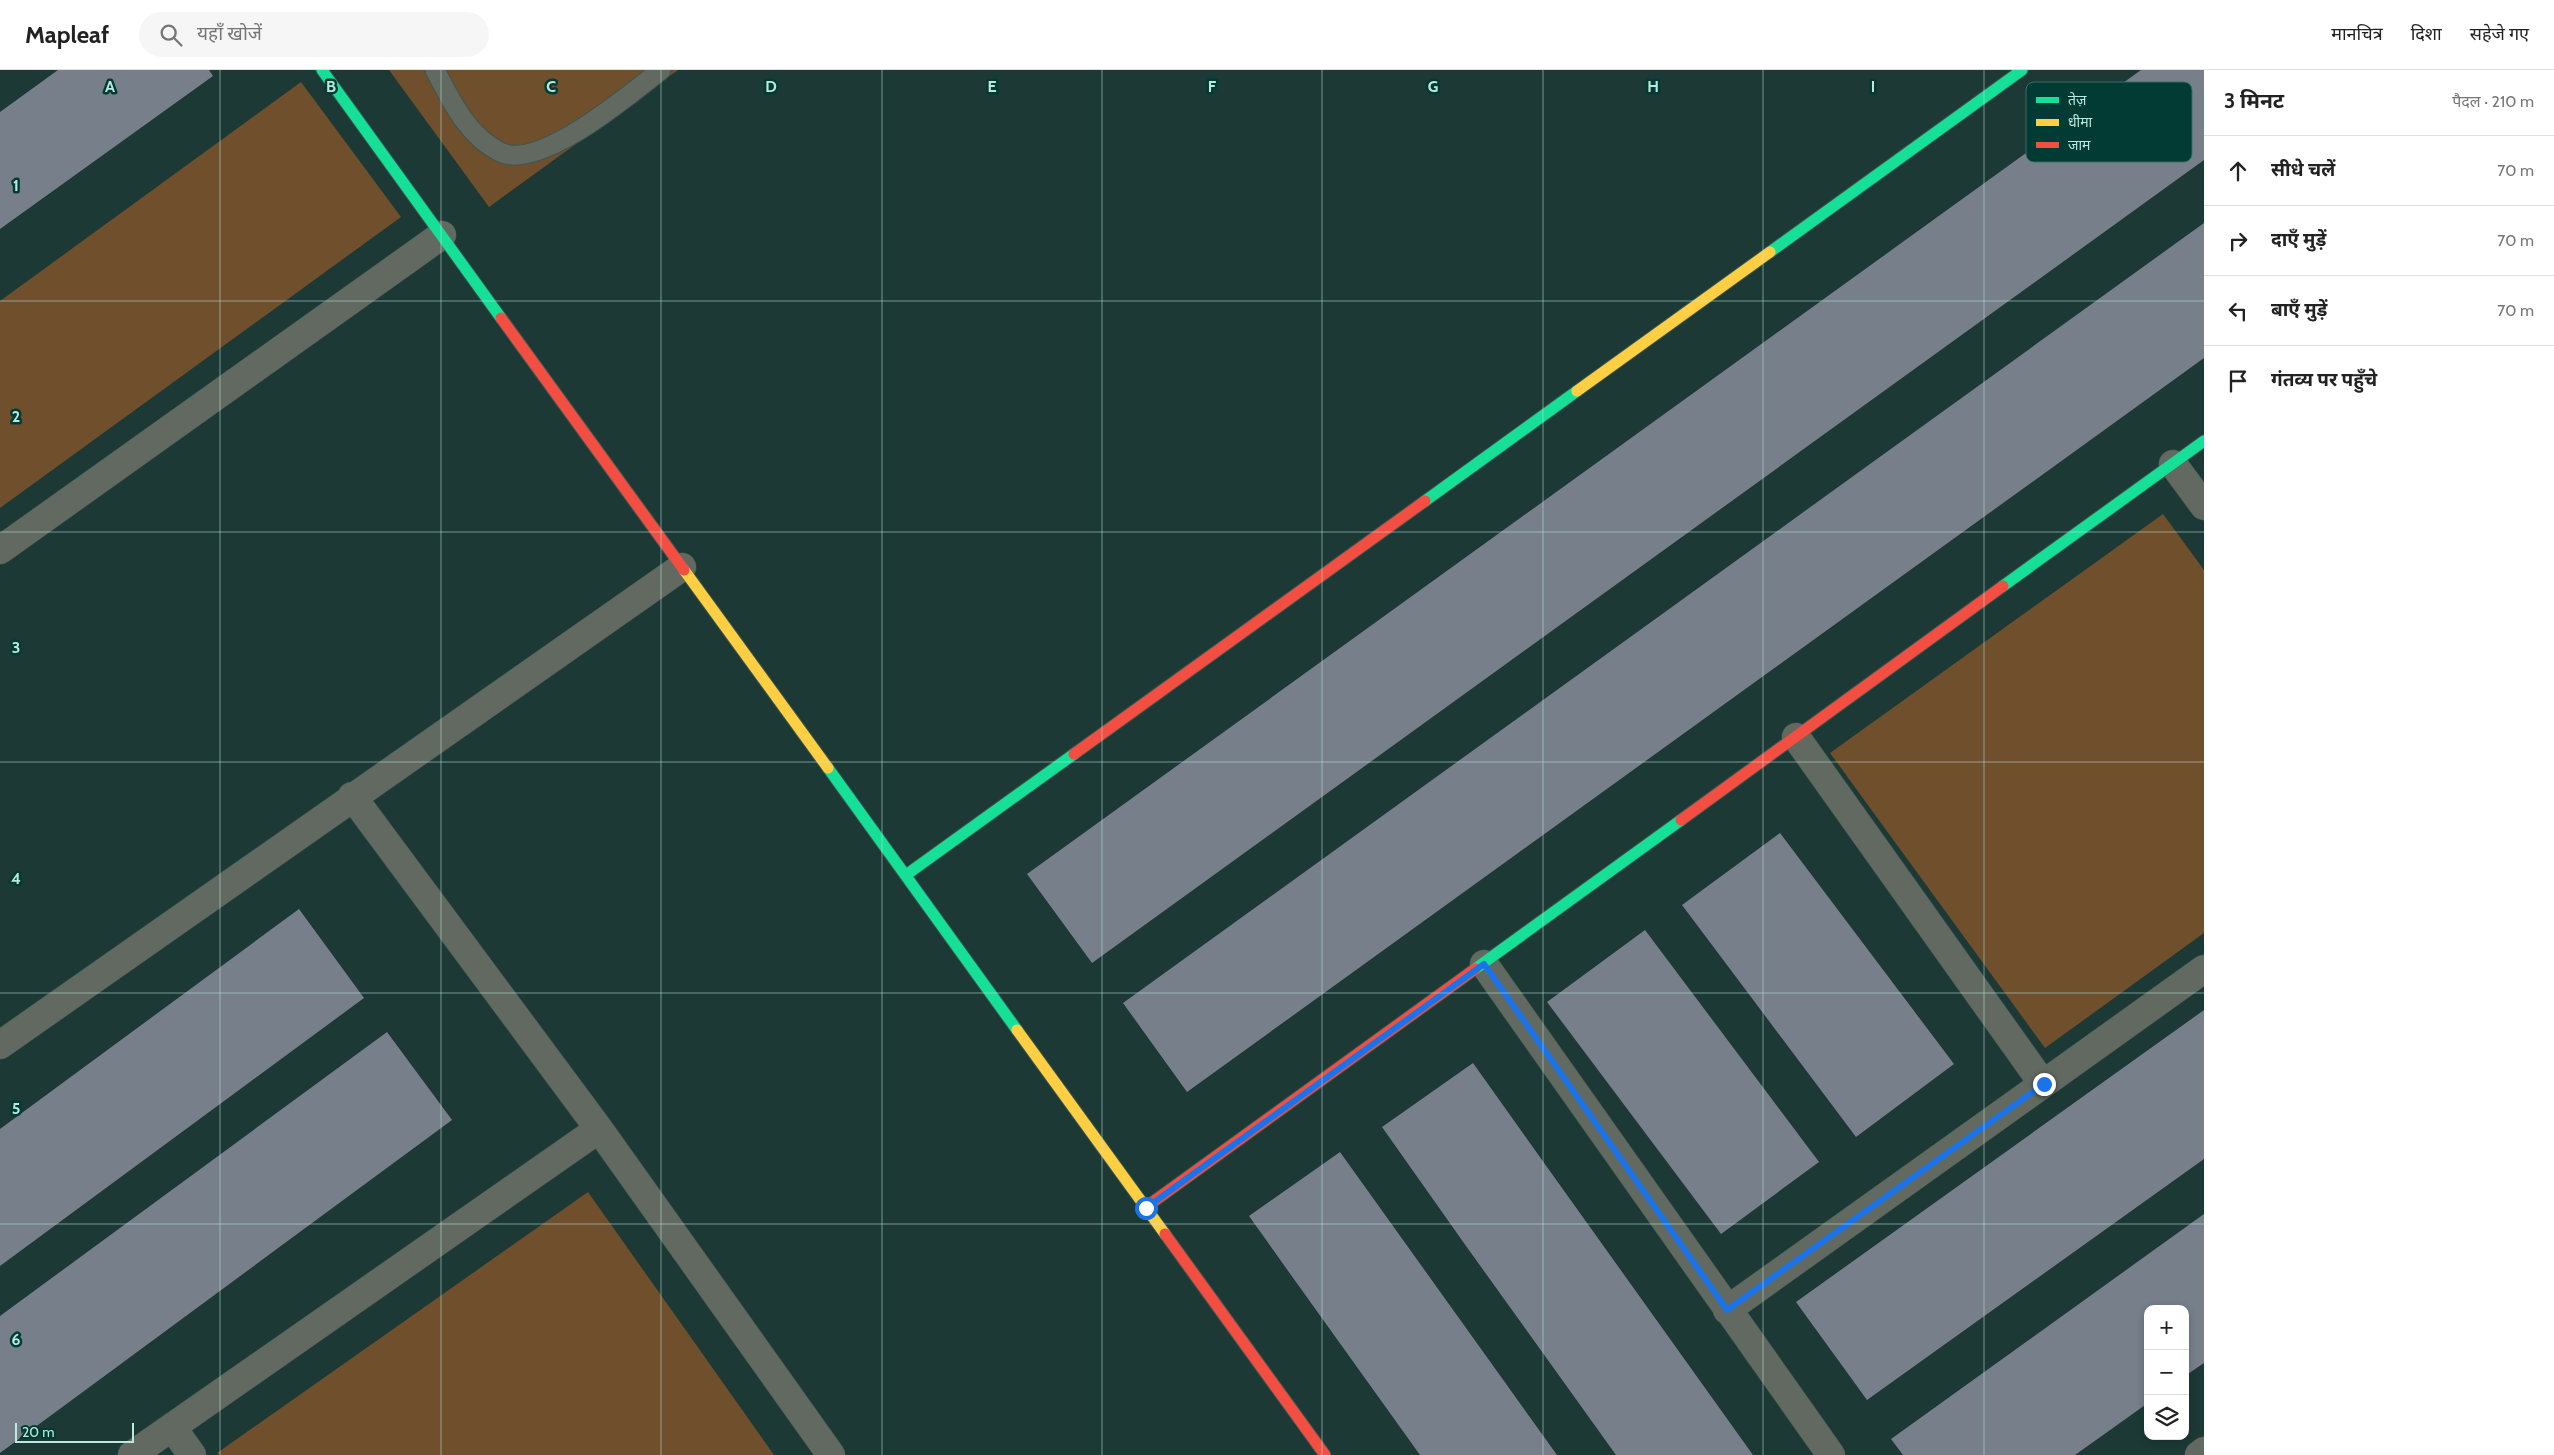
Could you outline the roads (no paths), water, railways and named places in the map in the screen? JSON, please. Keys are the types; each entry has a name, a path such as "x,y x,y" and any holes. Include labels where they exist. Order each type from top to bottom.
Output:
{"street":[{"path":"322,70 1326,1455"},
{"path":"906,875 2022,70"},
{"path":"0,550 442,234"},
{"path":"1146,1208 2204,442"},
{"path":"2173,464 2204,506"},
{"path":"0,1045 352,796 682,567"},
{"path":"1796,737 2044,1084"},
{"path":"352,796 599,1129 831,1455"},
{"path":"1484,964 1831,1455"},
{"path":"1727,1310 2204,969"},
{"path":"132,1455 599,1129"},
{"path":"172,1427 192,1455"},
{"path":"2199,1455 2204,1451"}],"lane":[{"path":"434,70 466,126 500,153 524,154 563,141 606,112 661,70"}]}
